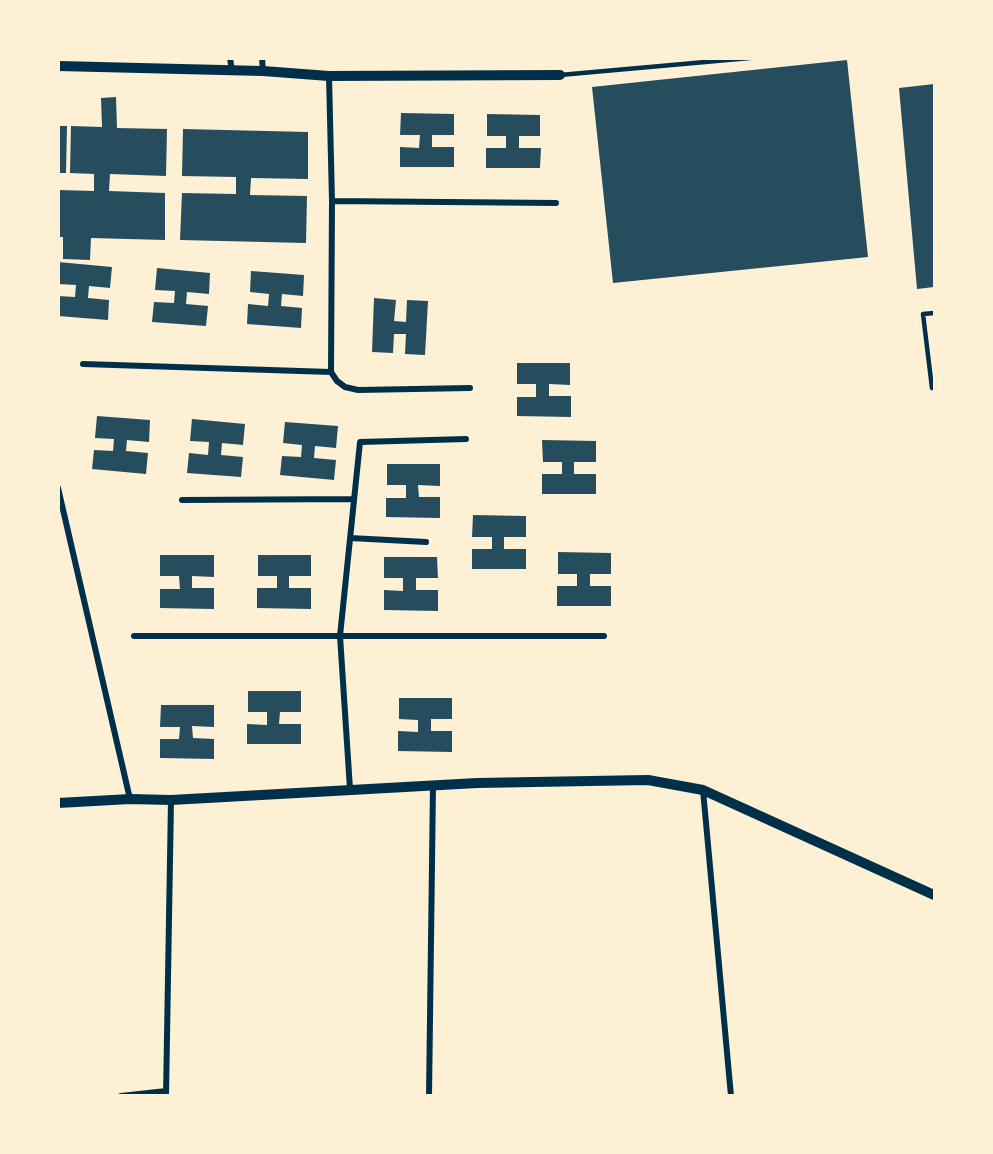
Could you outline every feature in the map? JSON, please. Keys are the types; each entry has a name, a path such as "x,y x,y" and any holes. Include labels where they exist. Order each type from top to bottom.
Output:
{"street":[{"path":"230,58 231,71"},
{"path":"262,58 263,72"},
{"path":"58,66 329,76 560,75"},
{"path":"329,76 332,201 331,372 345,387 358,390 470,388"},
{"path":"332,201 556,203"},
{"path":"83,364 331,372"},
{"path":"350,789 340,636 360,442 466,439"},
{"path":"58,488 130,799"},
{"path":"182,500 354,499"},
{"path":"350,538 426,542"},
{"path":"134,636 604,636"},
{"path":"58,804 433,785 648,780 704,790 934,895"},
{"path":"429,1095 433,785"},
{"path":"704,790 731,1095"},
{"path":"121,1095 166,1093 171,800"}],"lane":[{"path":"560,75 750,58"},
{"path":"934,313 923,314 932,388 934,387"}],"building":[{"path":"847,60 868,257 613,283 592,87"},
{"path":"934,84 934,287 917,289 899,88"},
{"path":"116,97 117,128 167,129 166,176 110,174 109,191 165,193 165,240 91,238 90,260 63,259 63,237 58,237 58,190 94,191 94,174 70,173 71,126 102,127 101,98"},
{"path":"401,113 454,114 454,135 432,135 432,147 454,147 454,167 400,167 400,147 419,148 420,135 400,135"},
{"path":"487,114 540,115 540,136 519,136 519,148 541,148 540,168 486,168 486,148 506,148 506,136 487,136"},
{"path":"58,126 67,126 66,173 58,173"},
{"path":"183,129 308,132 308,179 251,178 250,195 307,196 306,243 180,240 182,193 236,194 236,177 182,176"},
{"path":"58,262 112,267 110,288 89,286 88,298 109,300 108,320 58,316 58,296 75,297 76,285 58,284"},
{"path":"157,268 210,273 209,294 187,292 186,304 208,306 206,326 152,322 154,302 174,303 175,291 155,290"},
{"path":"251,271 304,275 303,296 282,294 281,306 302,308 301,328 247,324 248,304 268,306 269,294 250,292"},
{"path":"374,298 396,300 394,321 406,322 407,300 428,301 425,355 405,354 406,334 394,334 393,353 372,352"},
{"path":"517,363 570,363 570,385 549,384 549,396 571,396 571,417 517,416 517,397 536,397 536,384 517,384"},
{"path":"97,416 150,420 149,442 127,440 126,451 148,453 146,474 92,469 94,450 113,451 114,439 95,438"},
{"path":"192,419 245,424 243,445 222,443 221,455 243,457 241,477 187,473 189,453 208,455 209,442 190,441"},
{"path":"285,422 338,426 336,448 315,446 314,458 336,460 334,480 280,475 282,456 301,457 302,445 283,443"},
{"path":"542,440 596,441 596,462 574,462 574,474 596,474 596,494 542,494 542,474 562,474 562,462 543,462"},
{"path":"387,464 440,464 440,486 418,485 419,497 440,497 440,518 386,517 386,498 406,498 406,485 387,485"},
{"path":"473,515 526,516 526,537 504,537 504,549 526,549 526,569 472,569 472,549 492,549 492,537 472,537"},
{"path":"558,552 611,553 611,574 590,574 590,586 611,586 611,606 557,606 557,586 577,586 577,574 558,574"},
{"path":"160,555 214,555 214,577 192,576 192,588 214,588 214,609 160,608 160,589 180,589 179,576 160,576"},
{"path":"258,555 311,555 311,576 289,576 289,588 311,588 311,609 257,608 257,588 277,588 277,576 258,576"},
{"path":"384,557 437,557 438,578 416,578 416,590 438,590 438,611 384,610 384,590 403,591 403,578 384,578"},
{"path":"248,691 301,691 301,712 280,712 279,724 301,724 301,744 247,744 247,724 267,725 267,712 248,712"},
{"path":"399,698 452,698 452,719 431,719 431,731 452,731 452,752 398,751 398,731 418,732 418,720 399,719"},
{"path":"161,705 214,705 214,727 192,726 193,738 214,739 214,759 160,758 160,739 179,739 180,727 160,727"}]}
